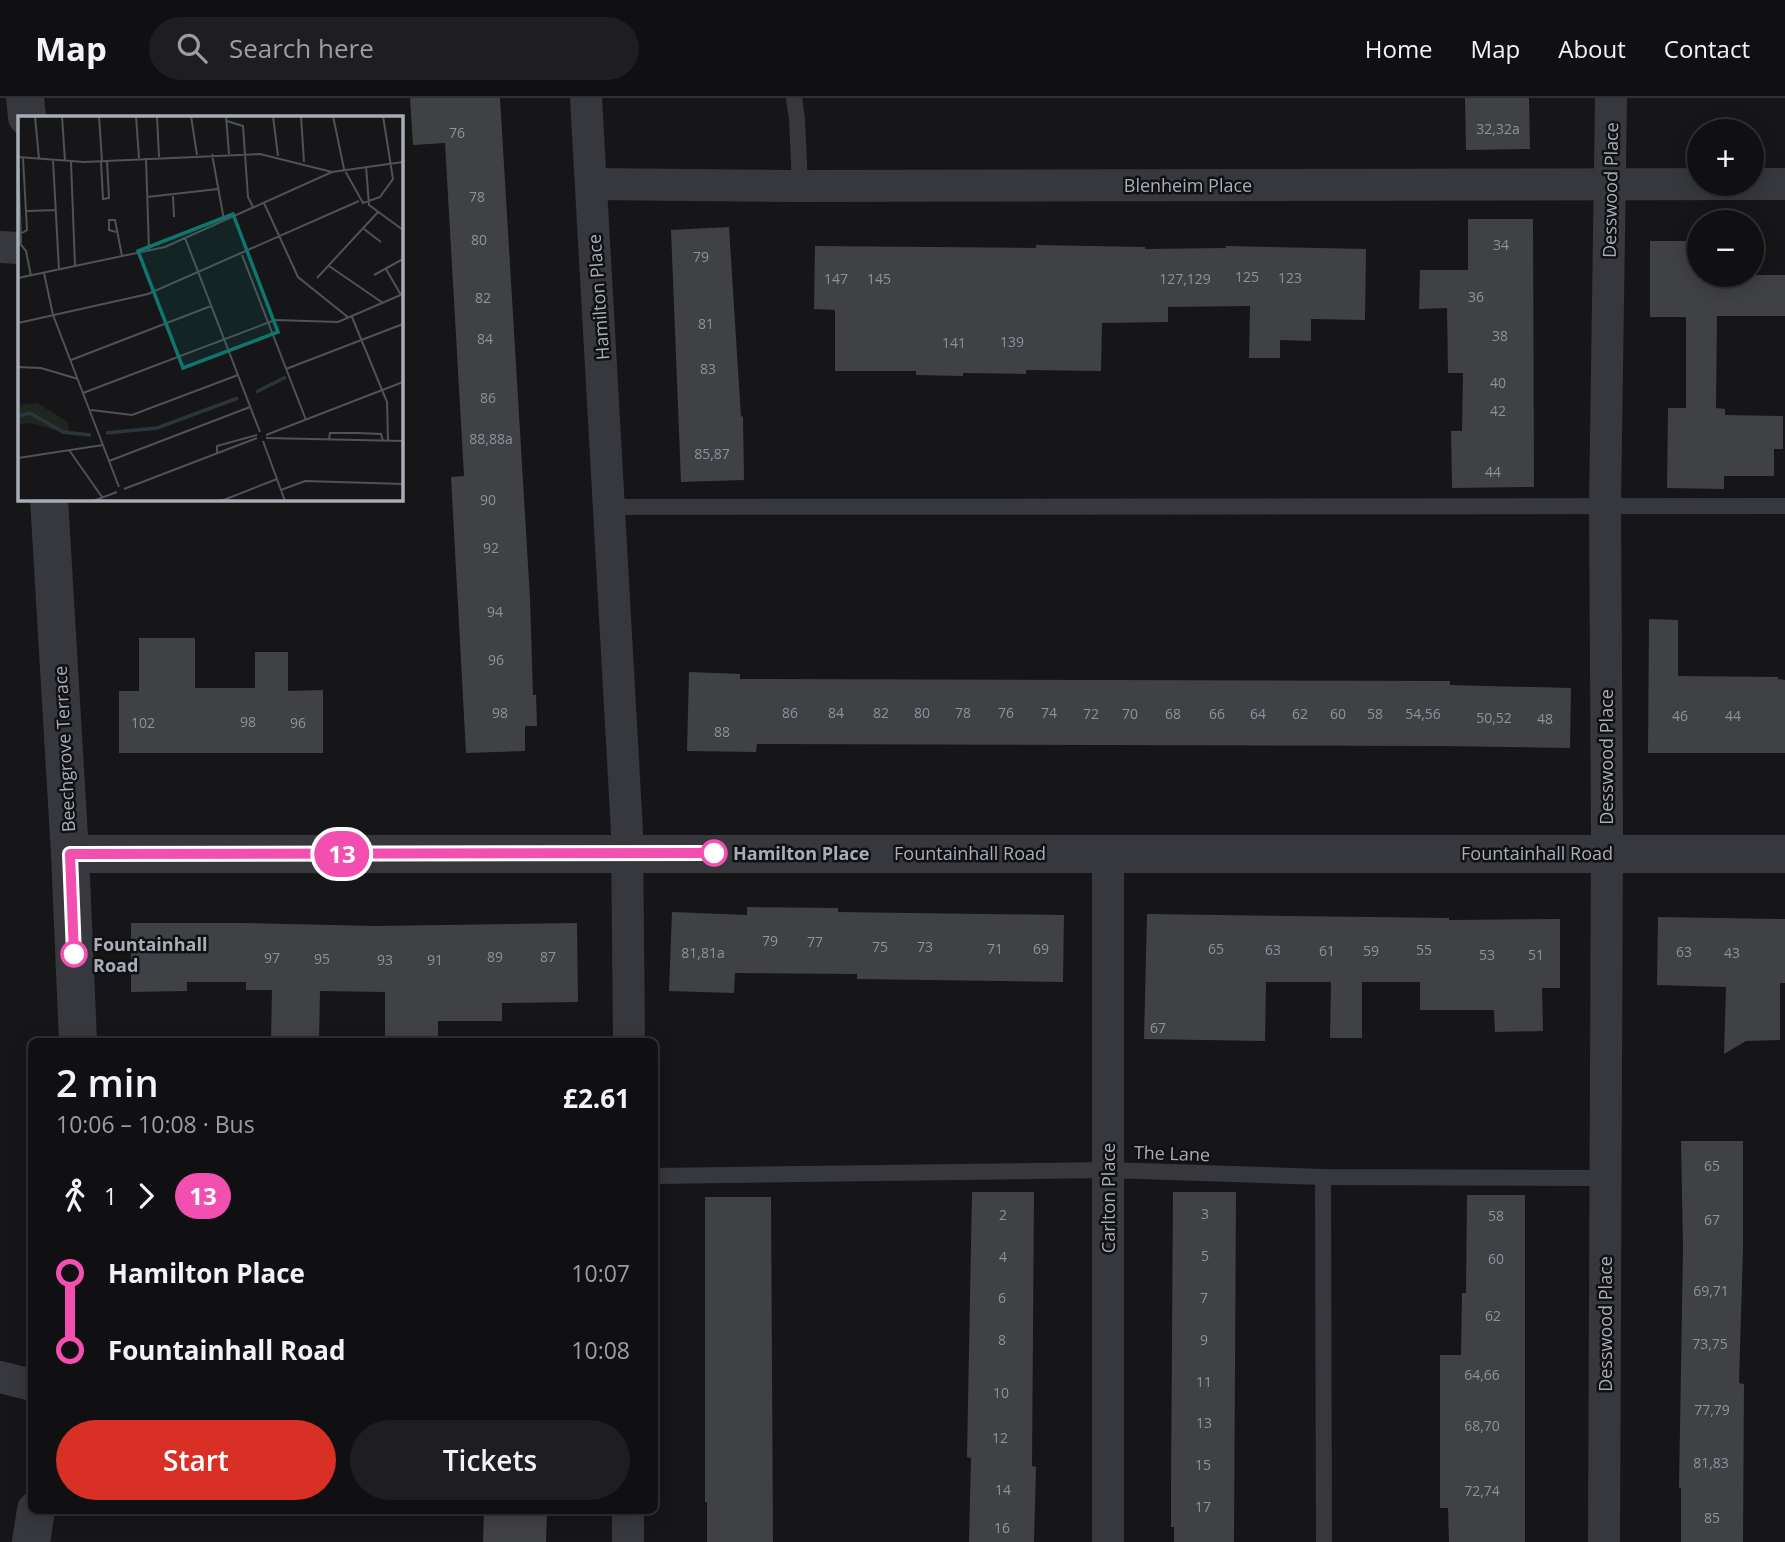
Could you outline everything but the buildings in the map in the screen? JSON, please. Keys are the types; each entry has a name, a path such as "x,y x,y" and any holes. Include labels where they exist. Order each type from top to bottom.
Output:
{"street":[{"path":"25,98 26,116"},
{"name":"Hamilton Place","path":"586,98 628,853 629,1038"},
{"name":"Desswood Place","path":"1604,1542 1607,853 1605,505 1611,98"},
{"name":"Blenheim Place","path":"591,184 1785,184"},
{"path":"0,247 18,248"},
{"name":"Beechgrove Terrace","path":"49,500 78,1038"},
{"name":"Carlton Place","path":"1108,853 1108,1542"},
{"name":"Fountainhall Road","path":"70,854 1785,854"},
{"path":"0,1377 28,1384"},
{"path":"31,1542 35,1514"},
{"path":"628,1514 628,1542"}],"lane":[{"path":"794,98 800,186"},
{"path":"610,507 1785,506"},
{"name":"The Lane","path":"658,1176 1108,1170 1323,1177 1605,1178"},
{"path":"1323,1177 1324,1542"}],"bus line":[{"name":"13","path":"74,954 70,854 714,853"}],"place":[{"name":"Hamilton Place","path":"714,853"},
{"name":"Fountainhall Road","path":"74,954"}]}
